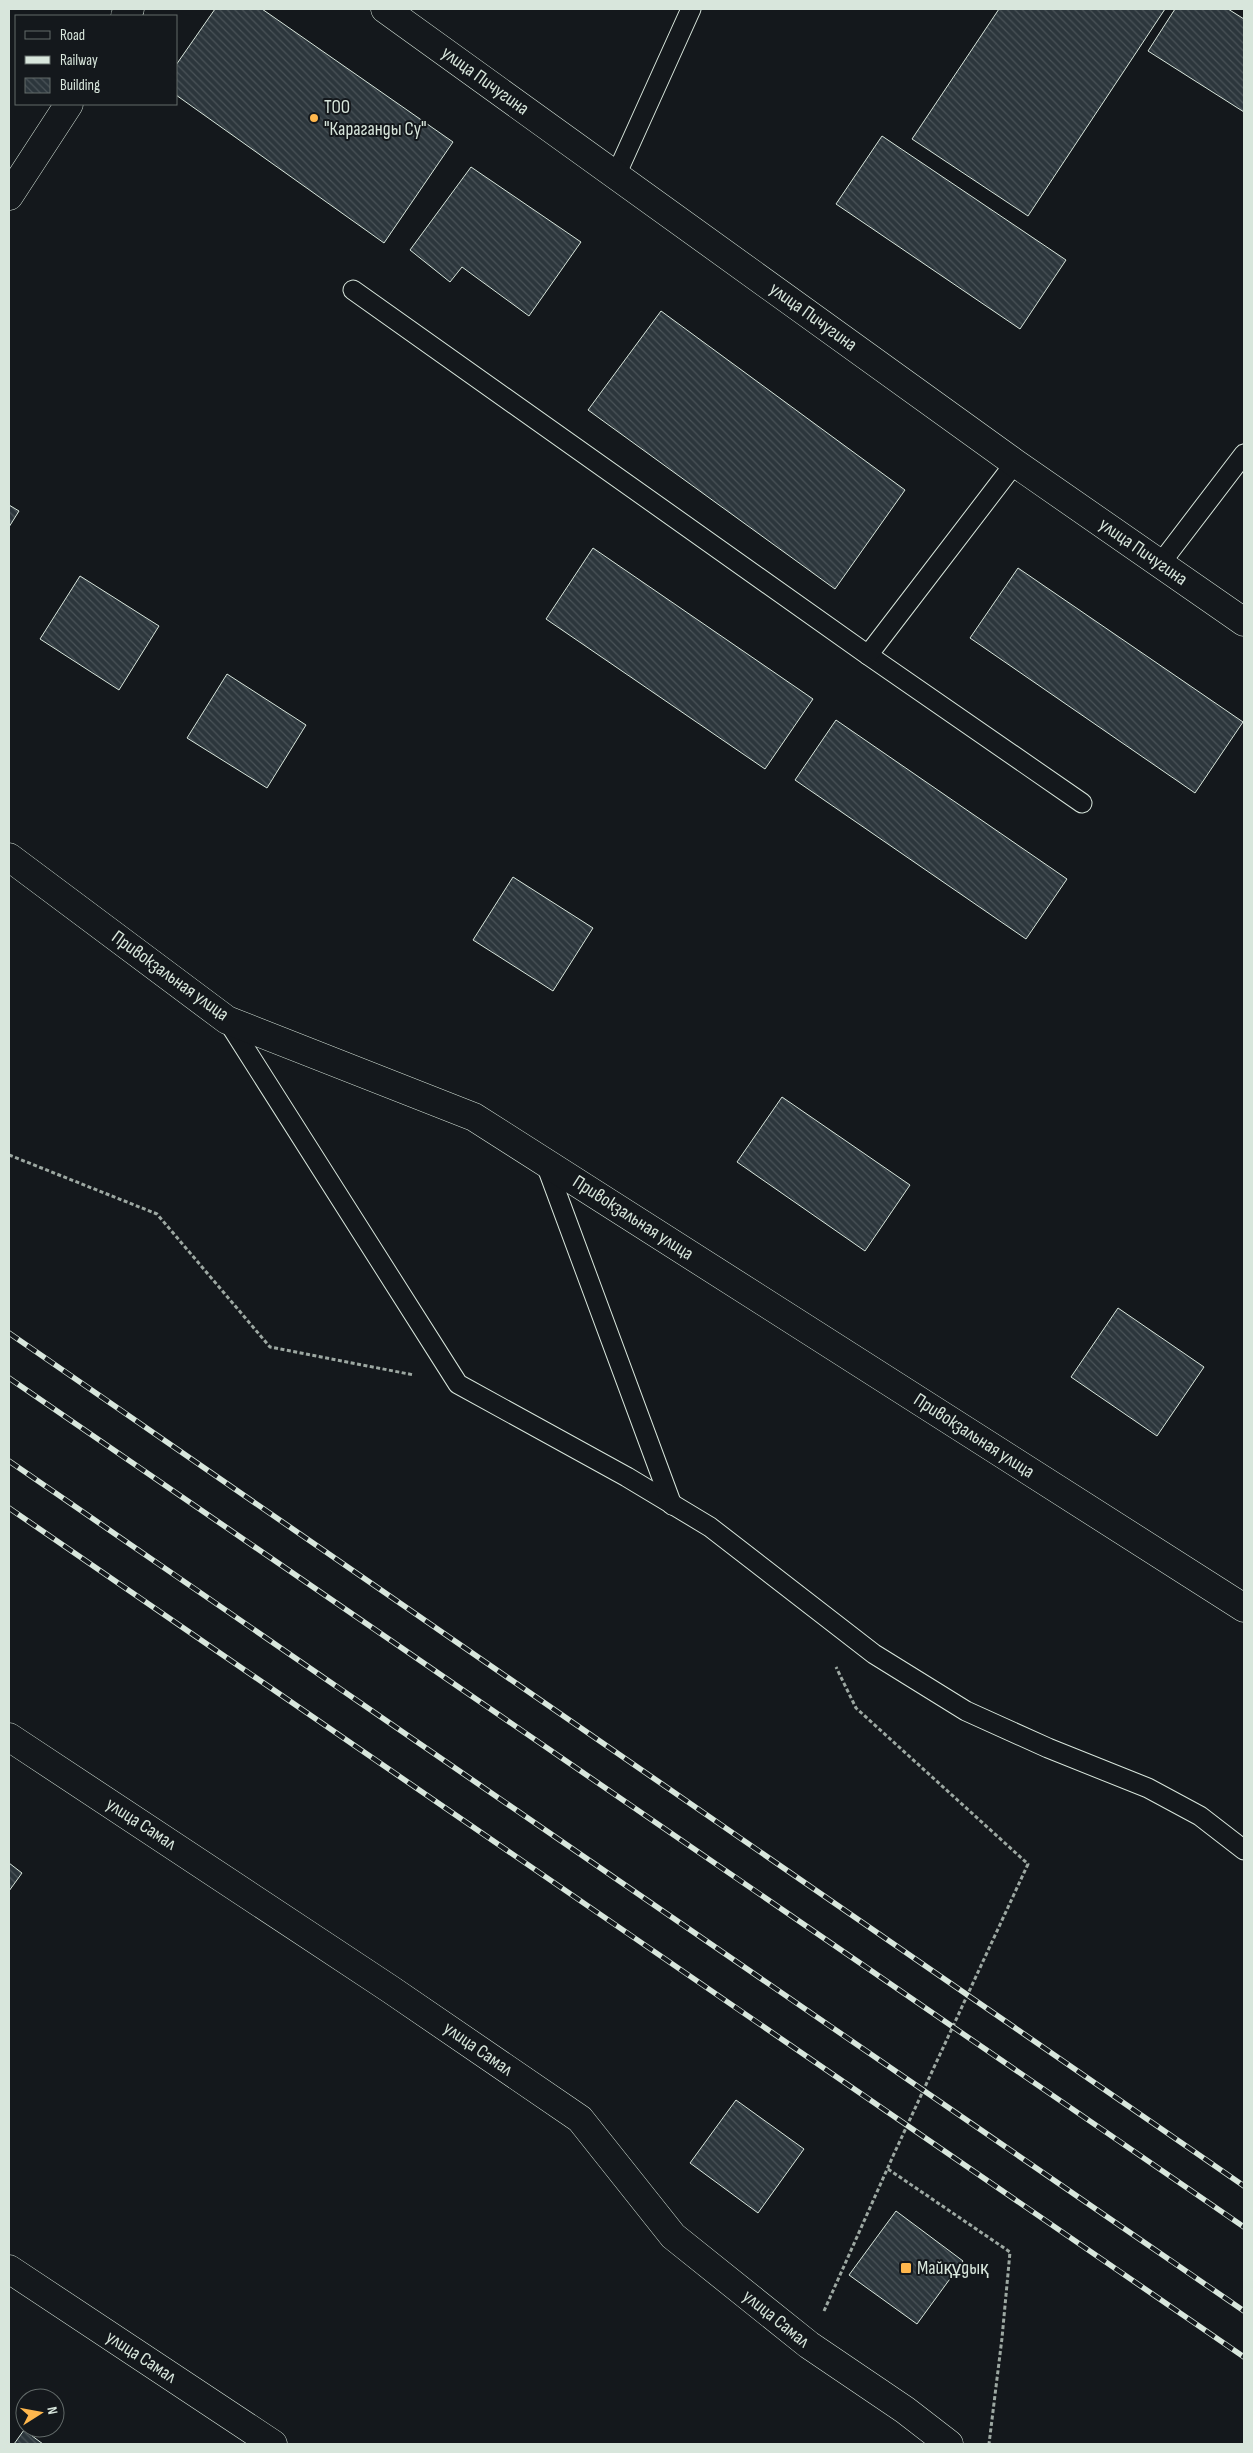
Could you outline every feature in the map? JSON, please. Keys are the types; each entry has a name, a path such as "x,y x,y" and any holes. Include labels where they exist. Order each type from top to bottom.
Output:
{"street":[{"name":"улица Пичугина","path":"385,9 1016,463 1244,622"},
{"path":"9,196 68,105"},
{"name":"Привокзальная улица","path":"9,857 227,1020 474,1117 1244,1608"},
{"name":"улица Самал","path":"9,1737 390,1988 580,2120 673,2236 809,2346 905,2410 949,2444"},
{"name":"улица Самал","path":"9,2269 274,2444"}],"lane":[{"path":"616,175 691,9"},
{"path":"353,290 868,655 1082,803"},
{"path":"1160,564 1244,454"},
{"path":"868,655 1016,463"},
{"path":"227,1020 458,1384 710,1528 874,1654 966,1711 1048,1748 1148,1788 1200,1816 1244,1850"},
{"path":"545,1162 672,1505"}],"path":[{"path":"9,1155 157,1214 270,1347 458,1384"},
{"path":"809,2346 1028,1864 856,1708 835,1666"},
{"path":"888,2169 1010,2252 989,2444"}],"building":[{"name":"ТОО \"Караганды Су\"","path":"215,9 262,9 453,142 384,243 178,96 178,62"},
{"path":"999,9 1165,9 1028,216 912,139"},
{"path":"1175,9 1228,9 1244,19 1244,112 1148,51"},
{"path":"882,136 1066,260 1020,329 836,204"},
{"path":"471,167 581,242 529,316 462,267 450,282 410,250"},
{"path":"661,311 905,490 835,589 588,410"},
{"path":"9,505 19,511 9,527"},
{"path":"593,548 813,699 765,769 546,619"},
{"path":"1018,568 1243,722 1195,793 970,638"},
{"path":"80,576 159,626 119,690 40,639"},
{"path":"227,674 306,725 267,788 187,738"},
{"path":"836,720 1067,879 1026,939 795,780"},
{"path":"513,877 593,928 553,991 473,940"},
{"path":"782,1097 910,1185 865,1251 737,1162"},
{"path":"1118,1308 1204,1367 1157,1436 1071,1377"},
{"path":"9,1863 22,1873 9,1891"},
{"path":"736,2100 804,2149 758,2213 690,2163"},
{"name":"Майқұдық","path":"896,2211 963,2261 917,2324 849,2275"},
{"path":"18,2438 35,2438 43,2444 14,2444"}],"railway":[{"path":"9,1333 1244,2186"},
{"path":"9,1378 1244,2227"},
{"path":"9,1461 1244,2311"},
{"path":"9,1508 1244,2357"}],"place":[{"name":"ТОО \"Караганды Су\"","path":"314,118"},
{"name":"Майқұдық","path":"906,2268"}]}
